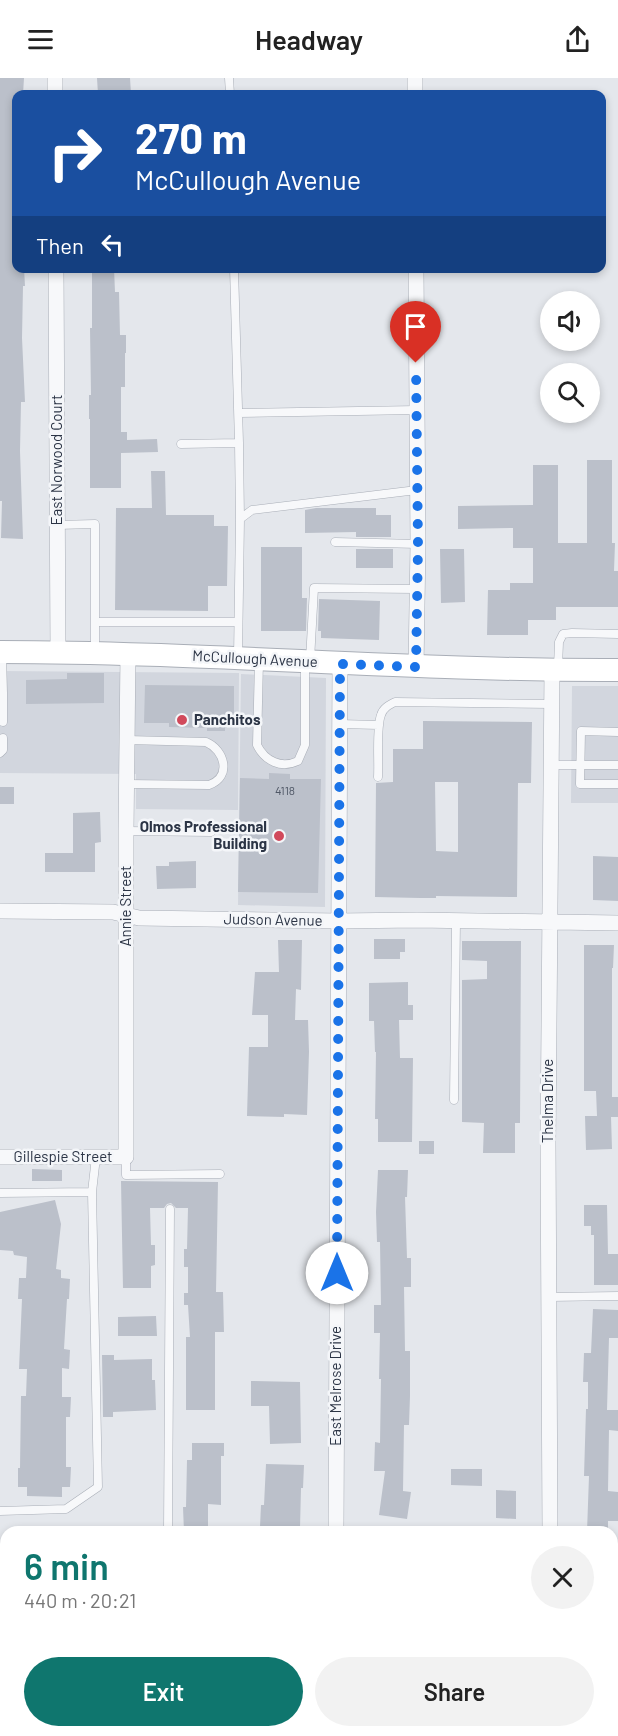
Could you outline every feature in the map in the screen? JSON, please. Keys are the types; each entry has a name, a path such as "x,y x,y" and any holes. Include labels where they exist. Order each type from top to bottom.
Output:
{"main road":[{"name":"McCullough Avenue","path":"1,652 128,654 416,667 618,670"}],"street":[{"name":"East Norwood Court","path":"56,273 58,652"},
{"path":"416,273 418,544 416,667"},
{"name":"Annie Street","path":"126,1157 128,654"},
{"name":"East Melrose Drive","path":"336,1526 340,664"},
{"name":"Thelma Drive","path":"550,1526 549,922 551,704 555,670"},
{"name":"Judson Avenue","path":"0,911 113,912 139,918 456,920 618,924"},
{"name":"Gillespie Street","path":"0,1157 126,1157"}],"lane":[{"path":"234,273 240,519 238,622 248,659 257,745 261,754 271,762 290,765 298,761 305,745 308,661 314,588 416,589"},
{"path":"238,413 417,410"},
{"path":"181,444 239,443"},
{"path":"240,519 252,510 417,490"},
{"path":"57,525 95,524 94,653"},
{"path":"335,542 418,544"},
{"path":"95,622 238,622"},
{"path":"555,670 559,642 563,634 618,634"},
{"path":"1,652 3,722"},
{"path":"378,777 381,714 386,707 395,702 551,704"},
{"path":"339,724 379,724"},
{"path":"618,732 581,731 580,765 580,784 618,784"},
{"path":"0,753 3,750 3,738"},
{"path":"127,740 206,742 218,750 224,763 220,777 216,782 209,784 127,784"},
{"path":"551,765 618,765"},
{"path":"126,831 211,832"},
{"path":"454,1100 456,920"},
{"path":"0,1510 66,1509 98,1486 92,1192 96,1157"},
{"path":"126,1157 126,1175 220,1174"},
{"path":"0,1192 92,1192"},
{"path":"168,1526 170,1209"},
{"path":"549,1297 618,1296"}],"shaded area":[{"path":"0,671 239,673 238,810 136,809 136,774 0,773"},
{"path":"241,674 326,678 325,907 238,905"},
{"path":"572,686 618,686 618,803 571,803"}],"building":[{"path":"0,78 24,78 23,90 12,90 12,273 24,273 25,286 23,286 22,338 25,402 21,402 20,451 23,539 1,538 2,501 0,501"},
{"path":"97,78 130,78 131,90 98,90"},
{"path":"92,273 114,273 115,292 119,292 120,335 126,335 125,387 121,387 121,432 127,432 127,440 157,439 158,452 121,453 121,488 90,488 89,395 91,395 90,328 92,328"},
{"path":"587,460 612,460 612,543 615,543 614,571 618,571 618,607 556,607 556,620 528,620 528,635 487,635 488,590 510,590 510,583 533,583 533,548 513,548 513,528 458,529 458,506 533,505 533,465 558,465 558,543 587,543"},
{"path":"151,471 165,471 166,515 214,515 214,526 228,526 227,586 208,586 208,611 115,610 116,508 152,508"},
{"path":"376,508 376,515 391,515 391,537 356,537 356,532 305,533 305,510"},
{"path":"261,547 302,547 302,598 307,598 306,631 261,631"},
{"path":"356,549 393,549 393,568 356,568"},
{"path":"440,549 464,549 465,602 441,603"},
{"path":"319,599 380,601 379,640 321,638 321,631 318,631"},
{"path":"67,673 104,673 104,703 26,704 26,680 67,679"},
{"path":"145,685 234,686 234,726 225,726 225,731 207,731 207,728 169,727 169,723 144,723"},
{"path":"423,721 532,722 531,783 518,783 517,897 375,897 376,783 393,782 393,749 423,749","holes":["435,782 458,782 458,852 436,851"]},
{"name":"Olmos Professional Building","path":"269,773 290,774 290,779 321,779 318,893 238,892 240,778 269,779"},
{"path":"0,787 14,787 14,804 0,804"},
{"path":"100,812 101,842 95,843 95,872 45,872 45,853 73,853 73,813"},
{"path":"593,856 618,857 618,901 593,900"},
{"path":"196,861 196,888 157,889 156,866 169,866 169,862"},
{"path":"374,939 405,939 405,952 400,952 400,959 374,959"},
{"path":"278,940 302,940 301,990 296,989 295,1020 308,1020 307,1115 247,1116 249,1047 268,1047 268,1015 252,1015 255,972 279,972"},
{"path":"462,941 521,941 520,1123 515,1123 515,1153 483,1153 484,1123 462,1122 462,980 487,979 487,961 462,960"},
{"path":"584,945 614,945 612,1097 618,1097 618,1117 611,1117 612,1149 586,1150 585,1116 597,1116 596,1091 584,1091"},
{"path":"408,982 408,1005 413,1005 413,1020 399,1020 400,1058 413,1058 412,1142 378,1142 378,1119 375,1119 376,1052 374,1021 369,1021 369,983"},
{"path":"419,1141 434,1141 434,1154 419,1154"},
{"path":"32,1169 62,1170 62,1181 32,1181"},
{"path":"378,1170 408,1170 407,1197 405,1197 407,1258 411,1258 411,1287 404,1287 405,1351 410,1351 410,1396 409,1425 404,1425 403,1491 411,1492 407,1519 379,1515 385,1471 374,1471 375,1442 380,1443 381,1379 379,1379 380,1333 374,1333 374,1305 381,1305 380,1242 377,1242 376,1212"},
{"path":"121,1181 218,1182 216,1292 223,1292 224,1332 215,1332 215,1410 186,1410 186,1337 190,1337 188,1305 184,1305 184,1293 188,1293 188,1267 184,1267 184,1249 187,1249 188,1208 176,1208 171,1203 164,1208 150,1208 151,1245 155,1245 155,1265 151,1266 151,1288 123,1288"},
{"path":"55,1200 61,1224 56,1269 61,1270 61,1278 70,1279 64,1349 70,1350 69,1369 62,1368 62,1397 71,1397 70,1417 66,1417 66,1467 71,1467 70,1487 62,1487 62,1497 27,1496 27,1487 18,1487 21,1396 26,1396 27,1369 19,1369 22,1299 18,1299 19,1278 26,1278 27,1257 14,1255 13,1251 0,1250 0,1212"},
{"path":"584,1205 607,1205 608,1254 618,1254 618,1285 594,1285 594,1235 591,1235 591,1226 584,1226"},
{"path":"593,1309 618,1310 618,1338 609,1338 607,1410 618,1410 618,1431 609,1430 608,1491 618,1492 618,1521 608,1521 608,1526 587,1526 589,1476 584,1476 588,1382 583,1382 584,1353 591,1353"},
{"path":"156,1316 157,1336 118,1336 118,1317"},
{"path":"102,1355 114,1355 114,1360 152,1359 156,1410 113,1412 113,1417 103,1417"},
{"path":"251,1381 300,1382 301,1443 270,1444 269,1406 251,1406"},
{"path":"192,1443 224,1443 224,1456 221,1456 221,1505 208,1504 208,1526 184,1526 187,1460 192,1460"},
{"path":"266,1464 304,1465 300,1526 260,1526 261,1505 264,1505"},
{"path":"451,1469 482,1469 482,1486 451,1485"},
{"path":"496,1490 516,1491 516,1519 496,1518"}],"place":[{"name":"Panchitos","path":"182,720"},
{"name":"Olmos Professional Building","path":"279,836"}],"route":[{"path":"337,1273 340,664 416,667 418,546 416,363"}]}
